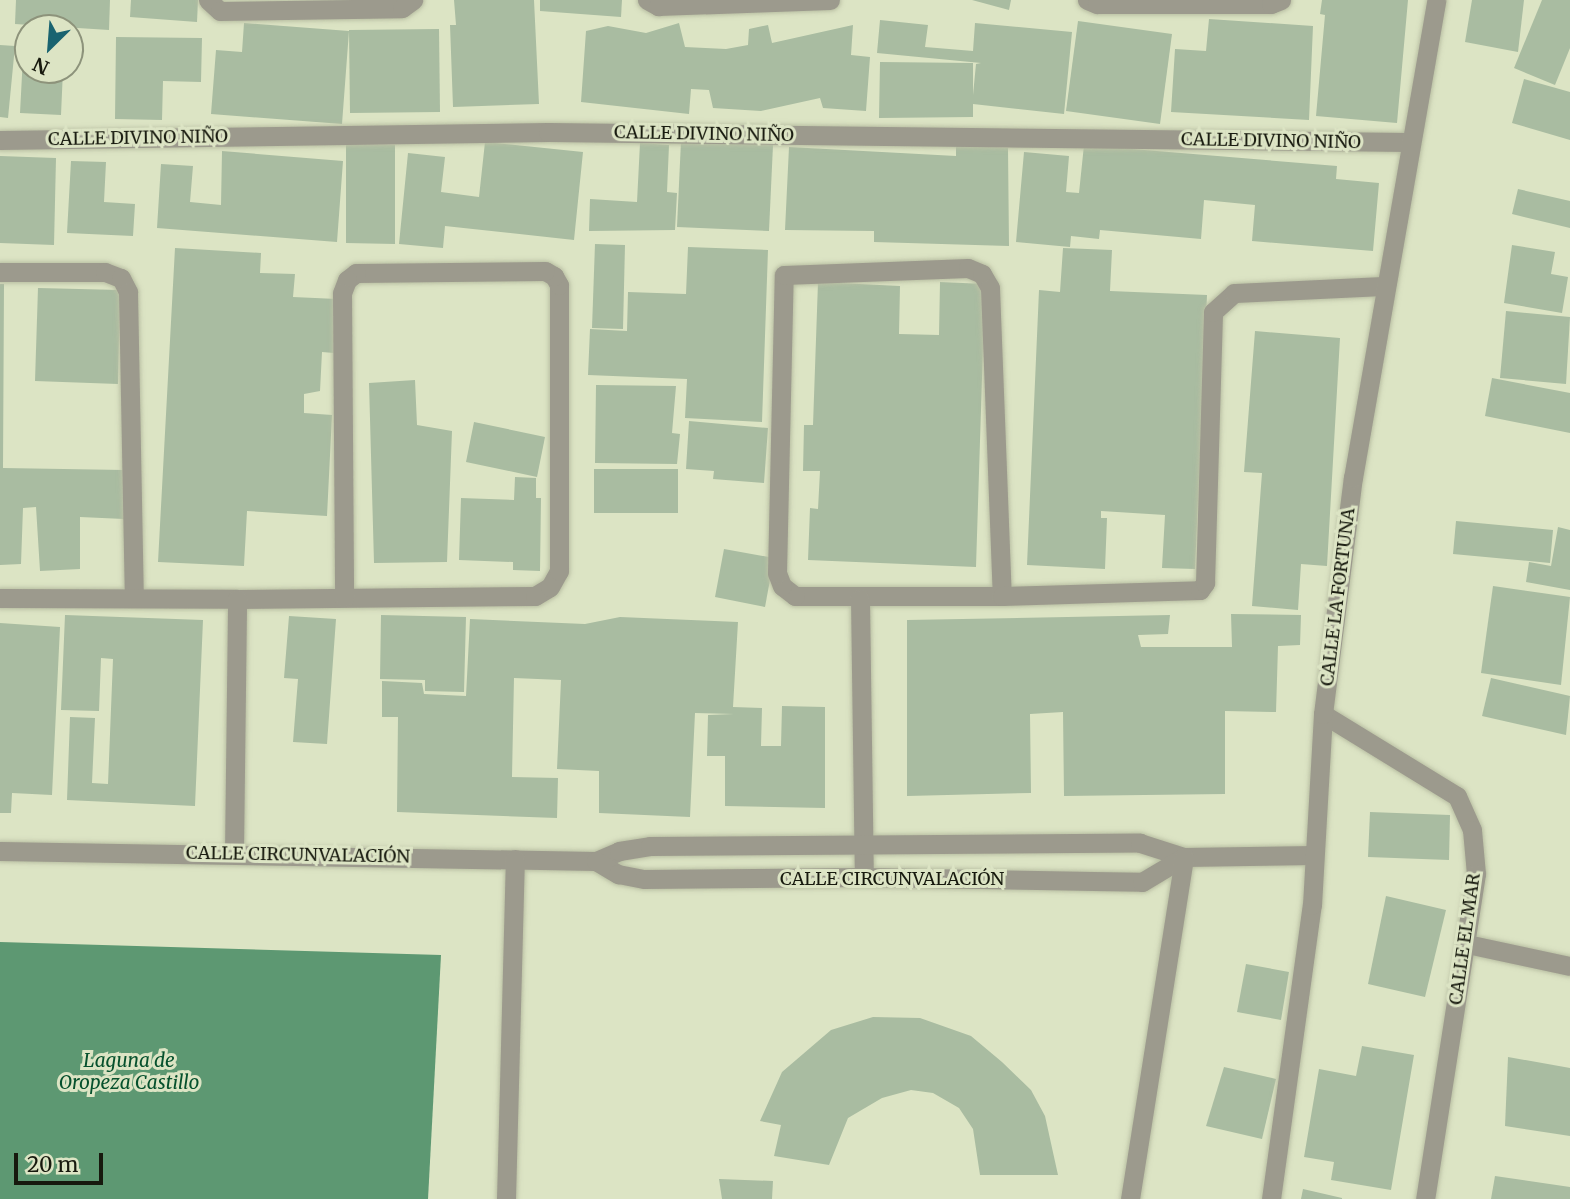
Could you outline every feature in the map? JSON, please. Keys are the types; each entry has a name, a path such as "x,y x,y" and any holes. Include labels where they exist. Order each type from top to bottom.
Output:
{"street":[{"path":"208,0 220,11 402,8 413,0"},
{"path":"647,0 658,6 830,0"},
{"path":"1087,0 1097,4 1258,4 1281,0"},
{"name":"CALLE LA FORTUNA","path":"1271,1199 1312,905 1323,714 1353,478 1409,142 1436,0"},
{"name":"CALLE DIVINO NIÑO","path":"0,140 548,132 1409,142"},
{"path":"1002,596 990,288 982,274 968,268 792,271 780,284 776,573 782,586 795,596 860,599 1002,596 1200,590 1205,583 1213,312 1234,293 1384,286"},
{"path":"0,598 237,599 535,596 550,587 559,571 559,285 554,276 545,271 356,273 347,280 342,293 344,597"},
{"path":"0,272 105,272 121,278 128,292 134,597"},
{"path":"234,853 237,599"},
{"path":"860,599 864,877"},
{"name":"CALLE EL MAR","path":"1323,714 1457,796 1472,830 1476,874 1425,1199"},
{"name":"CALLE CIRCUNVALACIÓN","path":"0,851 596,861 619,851 650,846 1140,844 1184,857 1314,855"},
{"path":"1130,1199 1184,857"},
{"name":"CALLE CIRCUNVALACIÓN","path":"596,861 618,874 644,879 864,877 1142,882 1184,857"},
{"path":"506,1199 515,859"},
{"path":"1466,944 1570,966"}],"water":[{"name":"Laguna de Oropeza Castillo","path":"0,942 441,955 428,1199 0,1199"}],"building":[{"path":"16,0 110,0 109,30 84,28 84,14 15,14"},
{"path":"131,0 198,0 197,22 130,17"},
{"path":"454,0 534,0 539,104 453,107 450,25 456,25"},
{"path":"540,0 622,0 621,17 540,11"},
{"path":"972,0 1011,0 1009,10"},
{"path":"1322,0 1408,0 1397,123 1316,116 1325,15 1320,14"},
{"path":"1472,0 1524,0 1518,52 1465,42"},
{"path":"1542,0 1570,0 1570,48 1555,85 1514,68"},
{"path":"1209,19 1313,26 1309,120 1171,112 1175,49 1206,51"},
{"path":"880,20 928,25 925,47 973,51 975,23 1072,32 1064,114 973,104 973,117 879,118 880,62 973,63 973,95 976,64 981,63 877,53"},
{"path":"1078,21 1172,34 1160,124 1066,111"},
{"path":"244,23 349,31 342,124 211,114 216,50 242,52"},
{"path":"679,23 685,47 726,49 748,45 749,29 768,25 772,43 853,25 851,55 870,57 866,111 823,108 820,98 761,111 713,108 709,90 691,89 689,114 581,102 586,31 608,26 646,33"},
{"path":"439,29 440,112 350,113 349,30"},
{"path":"116,37 202,38 201,82 163,81 162,120 115,119"},
{"path":"0,45 14,46 8,118 0,117"},
{"path":"1524,79 1570,92 1570,140 1512,123"},
{"path":"22,84 62,84 61,115 20,113"},
{"path":"681,141 773,145 769,231 677,227"},
{"path":"485,142 583,152 574,240 445,226 443,248 399,244 408,153 445,157 441,192 479,197"},
{"path":"640,143 669,145 667,192 677,193 675,230 589,231 590,199 637,202"},
{"path":"346,144 395,145 395,244 346,243"},
{"path":"956,145 1008,148 1009,246 874,242 874,231 785,230 789,147 956,156"},
{"path":"1084,145 1337,166 1336,179 1379,183 1373,251 1252,241 1255,205 1204,200 1201,239 1100,230 1099,239 1071,236 1070,247 1016,242 1024,152 1069,156 1066,192 1079,193"},
{"path":"222,151 343,161 337,242 157,228 161,164 193,166 190,202 221,205"},
{"path":"0,156 56,158 54,245 0,243"},
{"path":"71,161 106,162 104,202 135,204 133,236 67,233"},
{"path":"1518,189 1570,201 1570,228 1512,214"},
{"path":"595,244 625,245 623,329 592,328"},
{"path":"1512,245 1555,252 1551,274 1568,277 1562,313 1504,303"},
{"path":"688,247 768,250 762,422 685,418 687,379 588,375 590,329 627,331 628,292 686,294"},
{"path":"175,248 261,253 260,273 295,274 293,297 337,299 334,353 322,352 320,391 304,394 304,413 332,415 327,516 247,511 244,566 158,562"},
{"path":"1063,248 1112,250 1110,291 1207,295 1195,569 1162,568 1165,515 1101,511 1101,518 1107,518 1105,569 1027,565 1039,290 1060,292"},
{"path":"818,282 900,286 899,334 939,335 940,282 985,284 976,567 808,560 810,508 818,509 820,471 803,471 804,425 813,425"},
{"path":"0,284 4,284 3,468 124,470 124,519 80,517 80,569 40,571 36,507 23,508 21,564 0,565"},
{"path":"38,288 120,290 118,384 35,381"},
{"path":"1506,311 1570,317 1566,384 1500,378"},
{"path":"1255,331 1340,338 1327,566 1301,564 1298,610 1252,606 1262,473 1244,472"},
{"path":"1492,378 1570,393 1570,433 1485,416"},
{"path":"415,380 417,425 452,431 447,562 374,563 369,383"},
{"path":"596,385 676,386 672,433 680,434 677,464 595,463"},
{"path":"689,421 768,428 764,483 713,479 714,471 686,469"},
{"path":"474,422 545,437 537,477 466,462"},
{"path":"594,469 678,469 678,513 594,513"},
{"path":"515,477 536,478 536,498 541,498 540,571 513,570 513,562 459,560 461,498 514,500"},
{"path":"1456,521 1553,530 1550,563 1453,554"},
{"path":"1558,527 1570,530 1570,590 1526,582 1529,562 1551,566"},
{"path":"724,549 774,558 765,607 715,597"},
{"path":"1493,586 1570,597 1561,685 1481,673"},
{"path":"1231,614 1301,615 1300,645 1278,646 1276,712 1225,711 1225,794 1064,796 1063,712 1030,714 1031,793 907,796 907,620 1170,615 1168,634 1138,635 1141,647 1232,647"},
{"path":"65,615 203,620 195,806 67,800 70,717 95,718 92,783 108,784 113,659 101,658 99,711 61,710"},
{"path":"381,615 466,617 464,692 425,691 425,680 380,679"},
{"path":"289,616 336,619 327,744 293,742 298,679 284,678"},
{"path":"620,617 738,622 733,707 762,708 761,746 781,746 782,706 825,707 825,808 725,806 725,756 707,756 708,715 734,714 695,713 690,817 599,813 599,771 557,769 561,680 514,678 512,777 558,778 557,818 397,812 398,717 382,717 382,681 422,683 424,694 466,696 470,619 585,624"},
{"path":"0,623 60,627 52,795 12,793 11,813 0,813"},
{"path":"1491,678 1570,696 1566,735 1482,716"},
{"path":"1370,812 1450,815 1449,860 1368,857"},
{"path":"1386,896 1446,910 1425,997 1368,984"},
{"path":"1246,964 1289,972 1281,1020 1237,1012"},
{"path":"873,1017 920,1018 971,1036 1002,1062 1031,1090 1045,1116 1058,1175 980,1175 973,1129 959,1108 933,1093 911,1090 882,1098 848,1118 829,1165 774,1156 781,1125 760,1121 782,1072 831,1030"},
{"path":"1362,1046 1414,1055 1391,1190 1331,1180 1334,1162 1304,1157 1319,1069 1356,1076"},
{"path":"1508,1057 1570,1068 1570,1136 1505,1126"},
{"path":"1224,1067 1276,1079 1262,1139 1206,1126"},
{"path":"1495,1176 1570,1187 1570,1199 1491,1199"},
{"path":"719,1179 773,1181 772,1199 722,1199"},
{"path":"1303,1189 1342,1198 1342,1199 1301,1199"}]}
